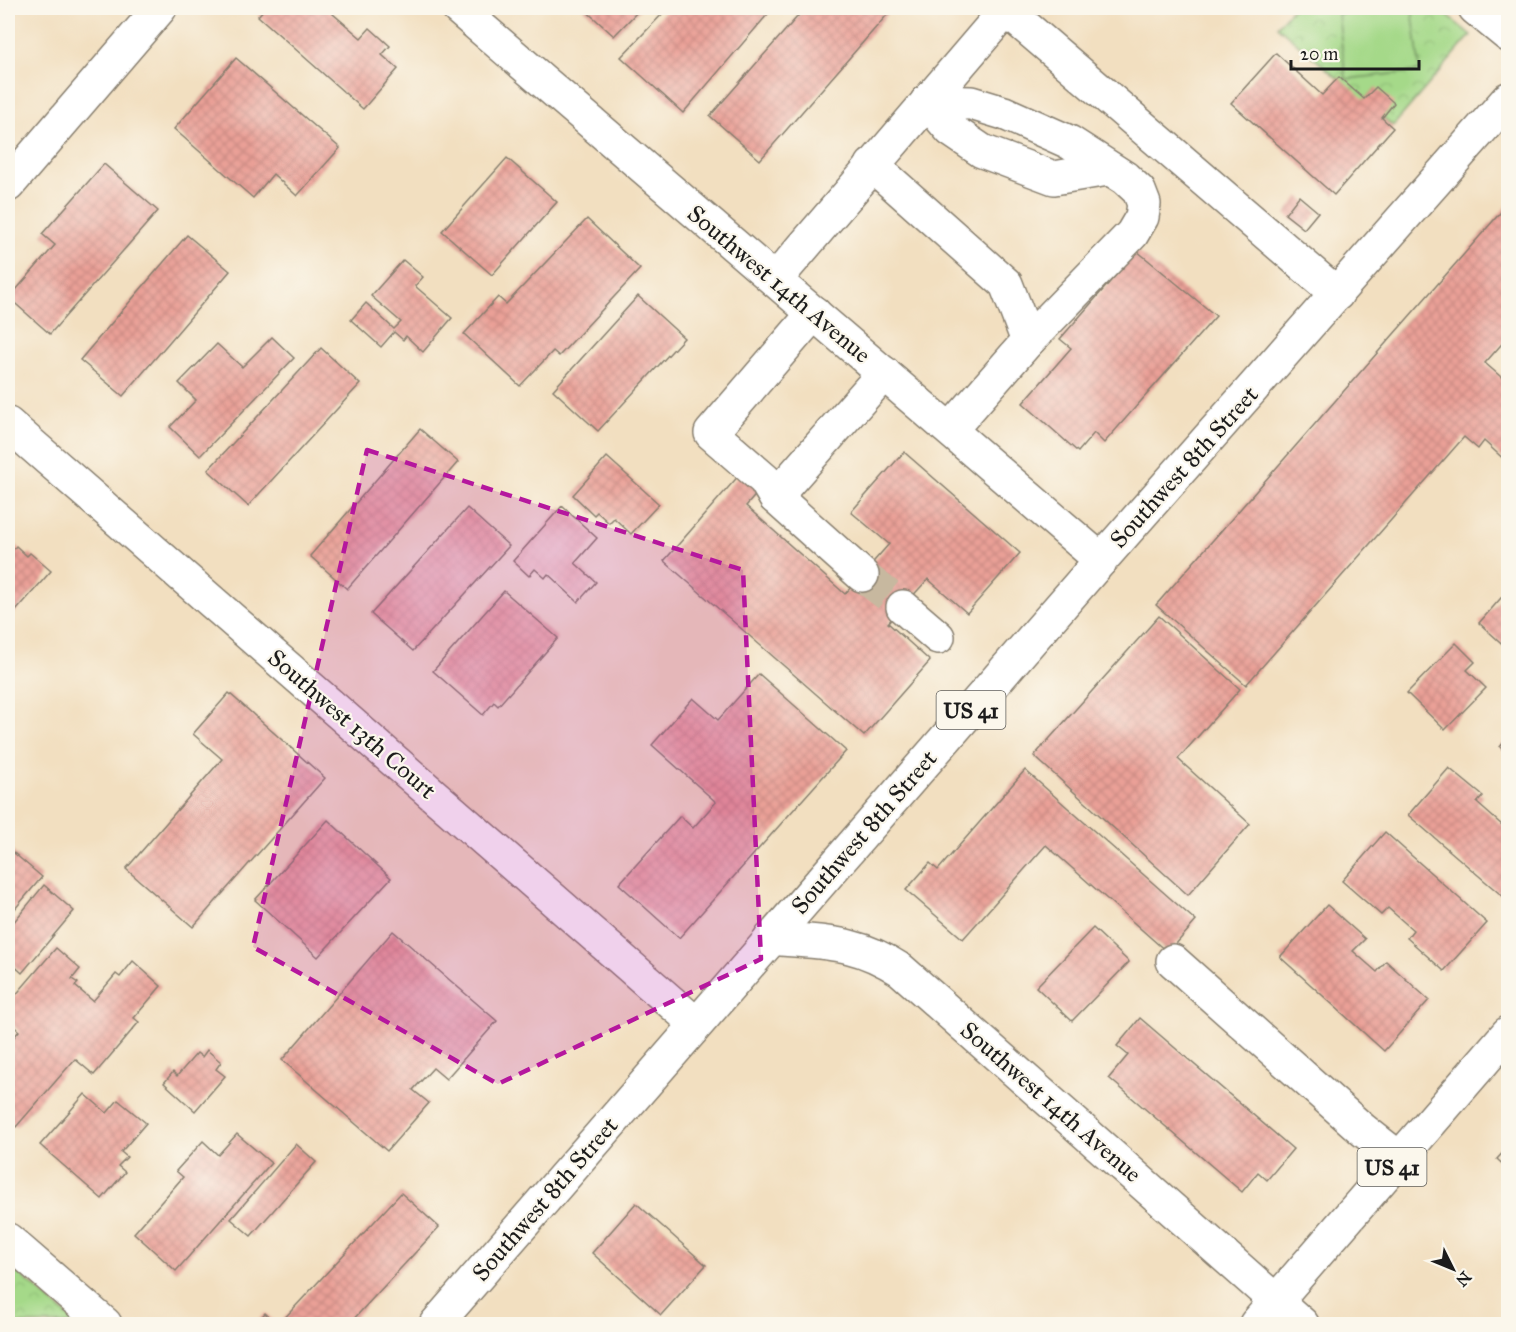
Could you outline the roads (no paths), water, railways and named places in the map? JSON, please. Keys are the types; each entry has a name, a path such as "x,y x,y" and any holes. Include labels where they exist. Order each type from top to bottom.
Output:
{"street":[{"path":"8,185 160,8"},
{"name":"Southwest 14th Avenue","path":"458,8 1101,560"},
{"path":"1475,8 1509,35"},
{"path":"774,280 1005,9 1337,294"},
{"name":"Southwest 8th Street","path":"436,1324 1101,560 1509,99"},
{"path":"927,102 951,130 982,151 1054,178 1108,169"},
{"path":"927,102 971,104 1004,113 1069,142 1125,178 1139,191 1144,204 1142,217 1132,234 1028,341 951,429"},
{"path":"872,165 1006,284 1028,341"},
{"path":"814,313 711,433 765,480 775,497 862,575"},
{"path":"775,497 884,373"},
{"name":"Southwest 13th Court","path":"8,424 696,1024"},
{"path":"903,607 938,637"},
{"name":"Southwest 14th Avenue","path":"771,938 853,946 876,954 901,970 1266,1313 1302,1324"},
{"path":"1173,961 1363,1130 1400,1159"},
{"name":"US 41","path":"1266,1313 1509,1034"},
{"path":"8,1240 105,1324"}],"tunnel":[{"path":"862,575 903,607"}]}
